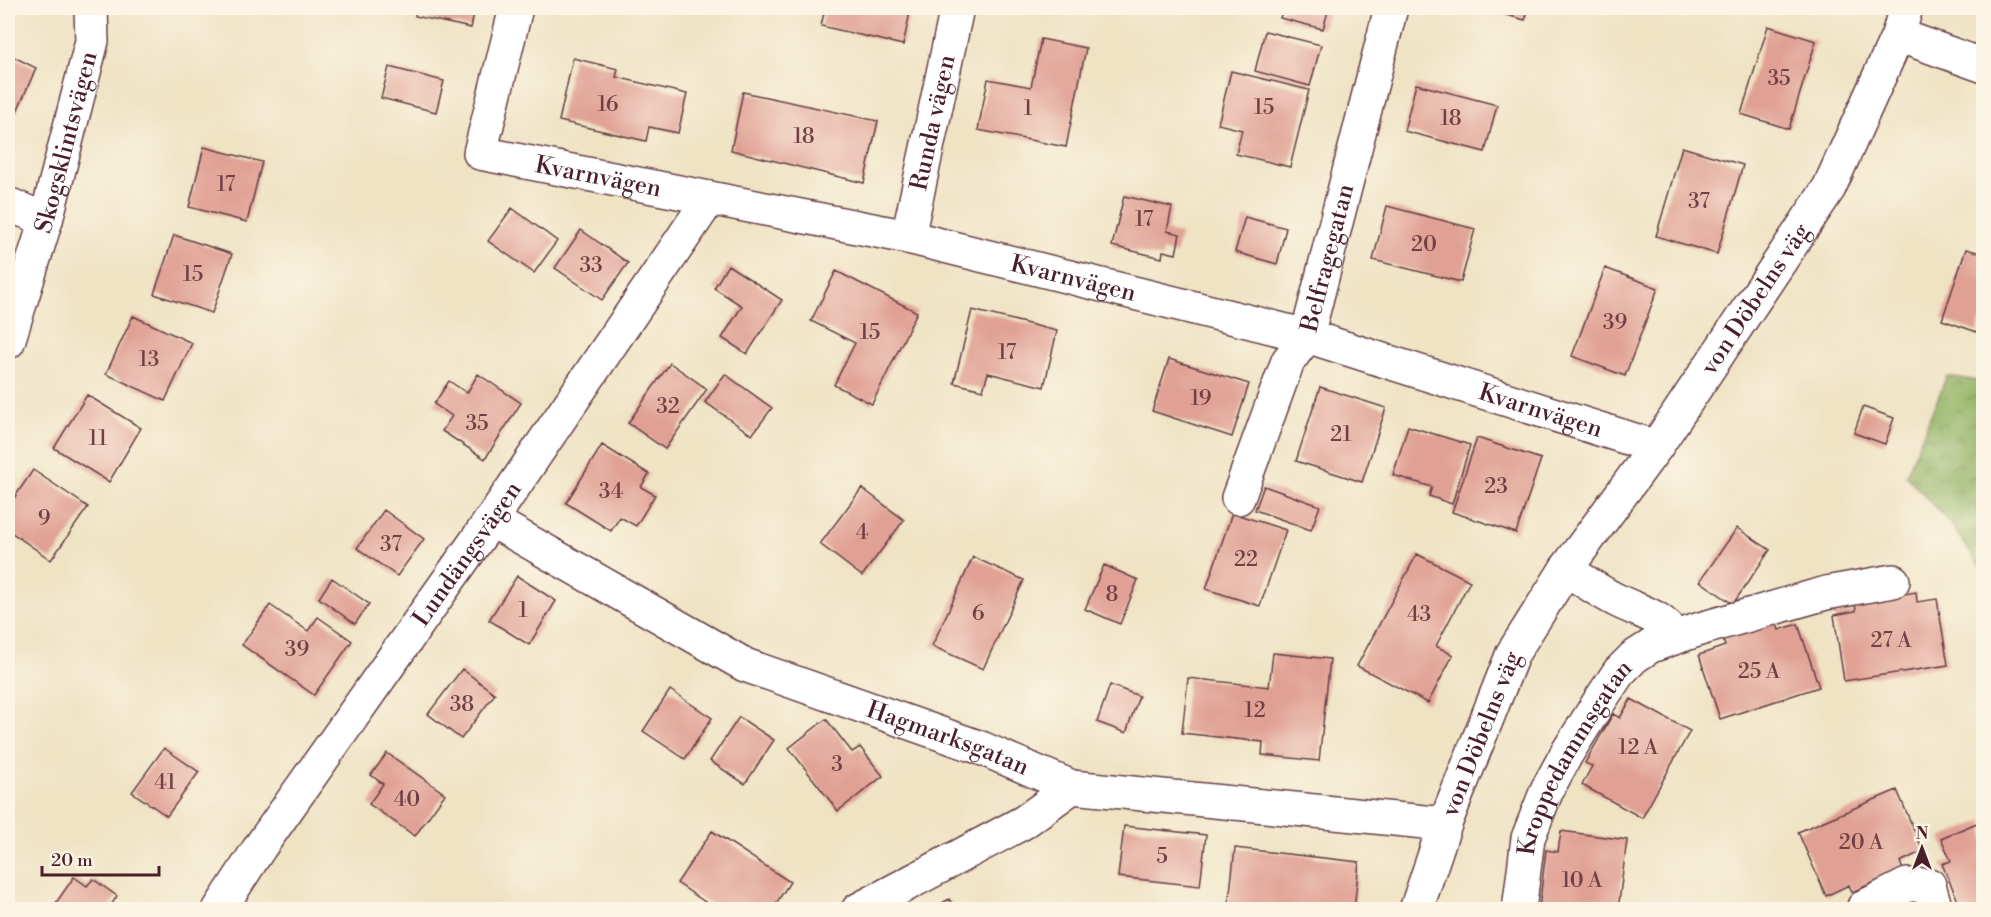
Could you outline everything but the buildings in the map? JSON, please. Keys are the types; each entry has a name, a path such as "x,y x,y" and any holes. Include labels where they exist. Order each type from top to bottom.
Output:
{"street":[{"name":"Skogsklintsvägen","path":"8,342 46,220 92,41 91,8"},
{"name":"Kvarnvägen","path":"516,8 480,153 908,237 1307,336 1656,447"},
{"name":"Runda vägen","path":"908,237 957,8"},
{"name":"Belfragegatan","path":"1238,498 1288,362 1307,336 1391,8"},
{"path":"1902,21 1983,66"},
{"name":"von Döbelns väg","path":"1416,909 1445,824 1513,653 1566,569 1656,447 1830,188 1902,21"},
{"name":"Lundängsvägen","path":"219,909 266,838 491,520 710,198"},
{"path":"8,204 46,220"},
{"name":"Hagmarksgatan","path":"491,520 745,664 981,748 1072,787 1445,824"},
{"path":"1566,569 1619,602 1649,613 1668,626 1676,637 1826,592 1893,581"},
{"name":"Kroppedammsgatan","path":"1519,909 1528,838 1547,790 1567,753 1619,672 1634,657 1651,646 1676,637"},
{"path":"858,909 1024,822 1072,787"},
{"path":"1864,909 1907,885 1929,885 1936,909"}],"green space":[{"path":"1947,376 1983,382 1983,571 1954,528 1906,475"}]}
